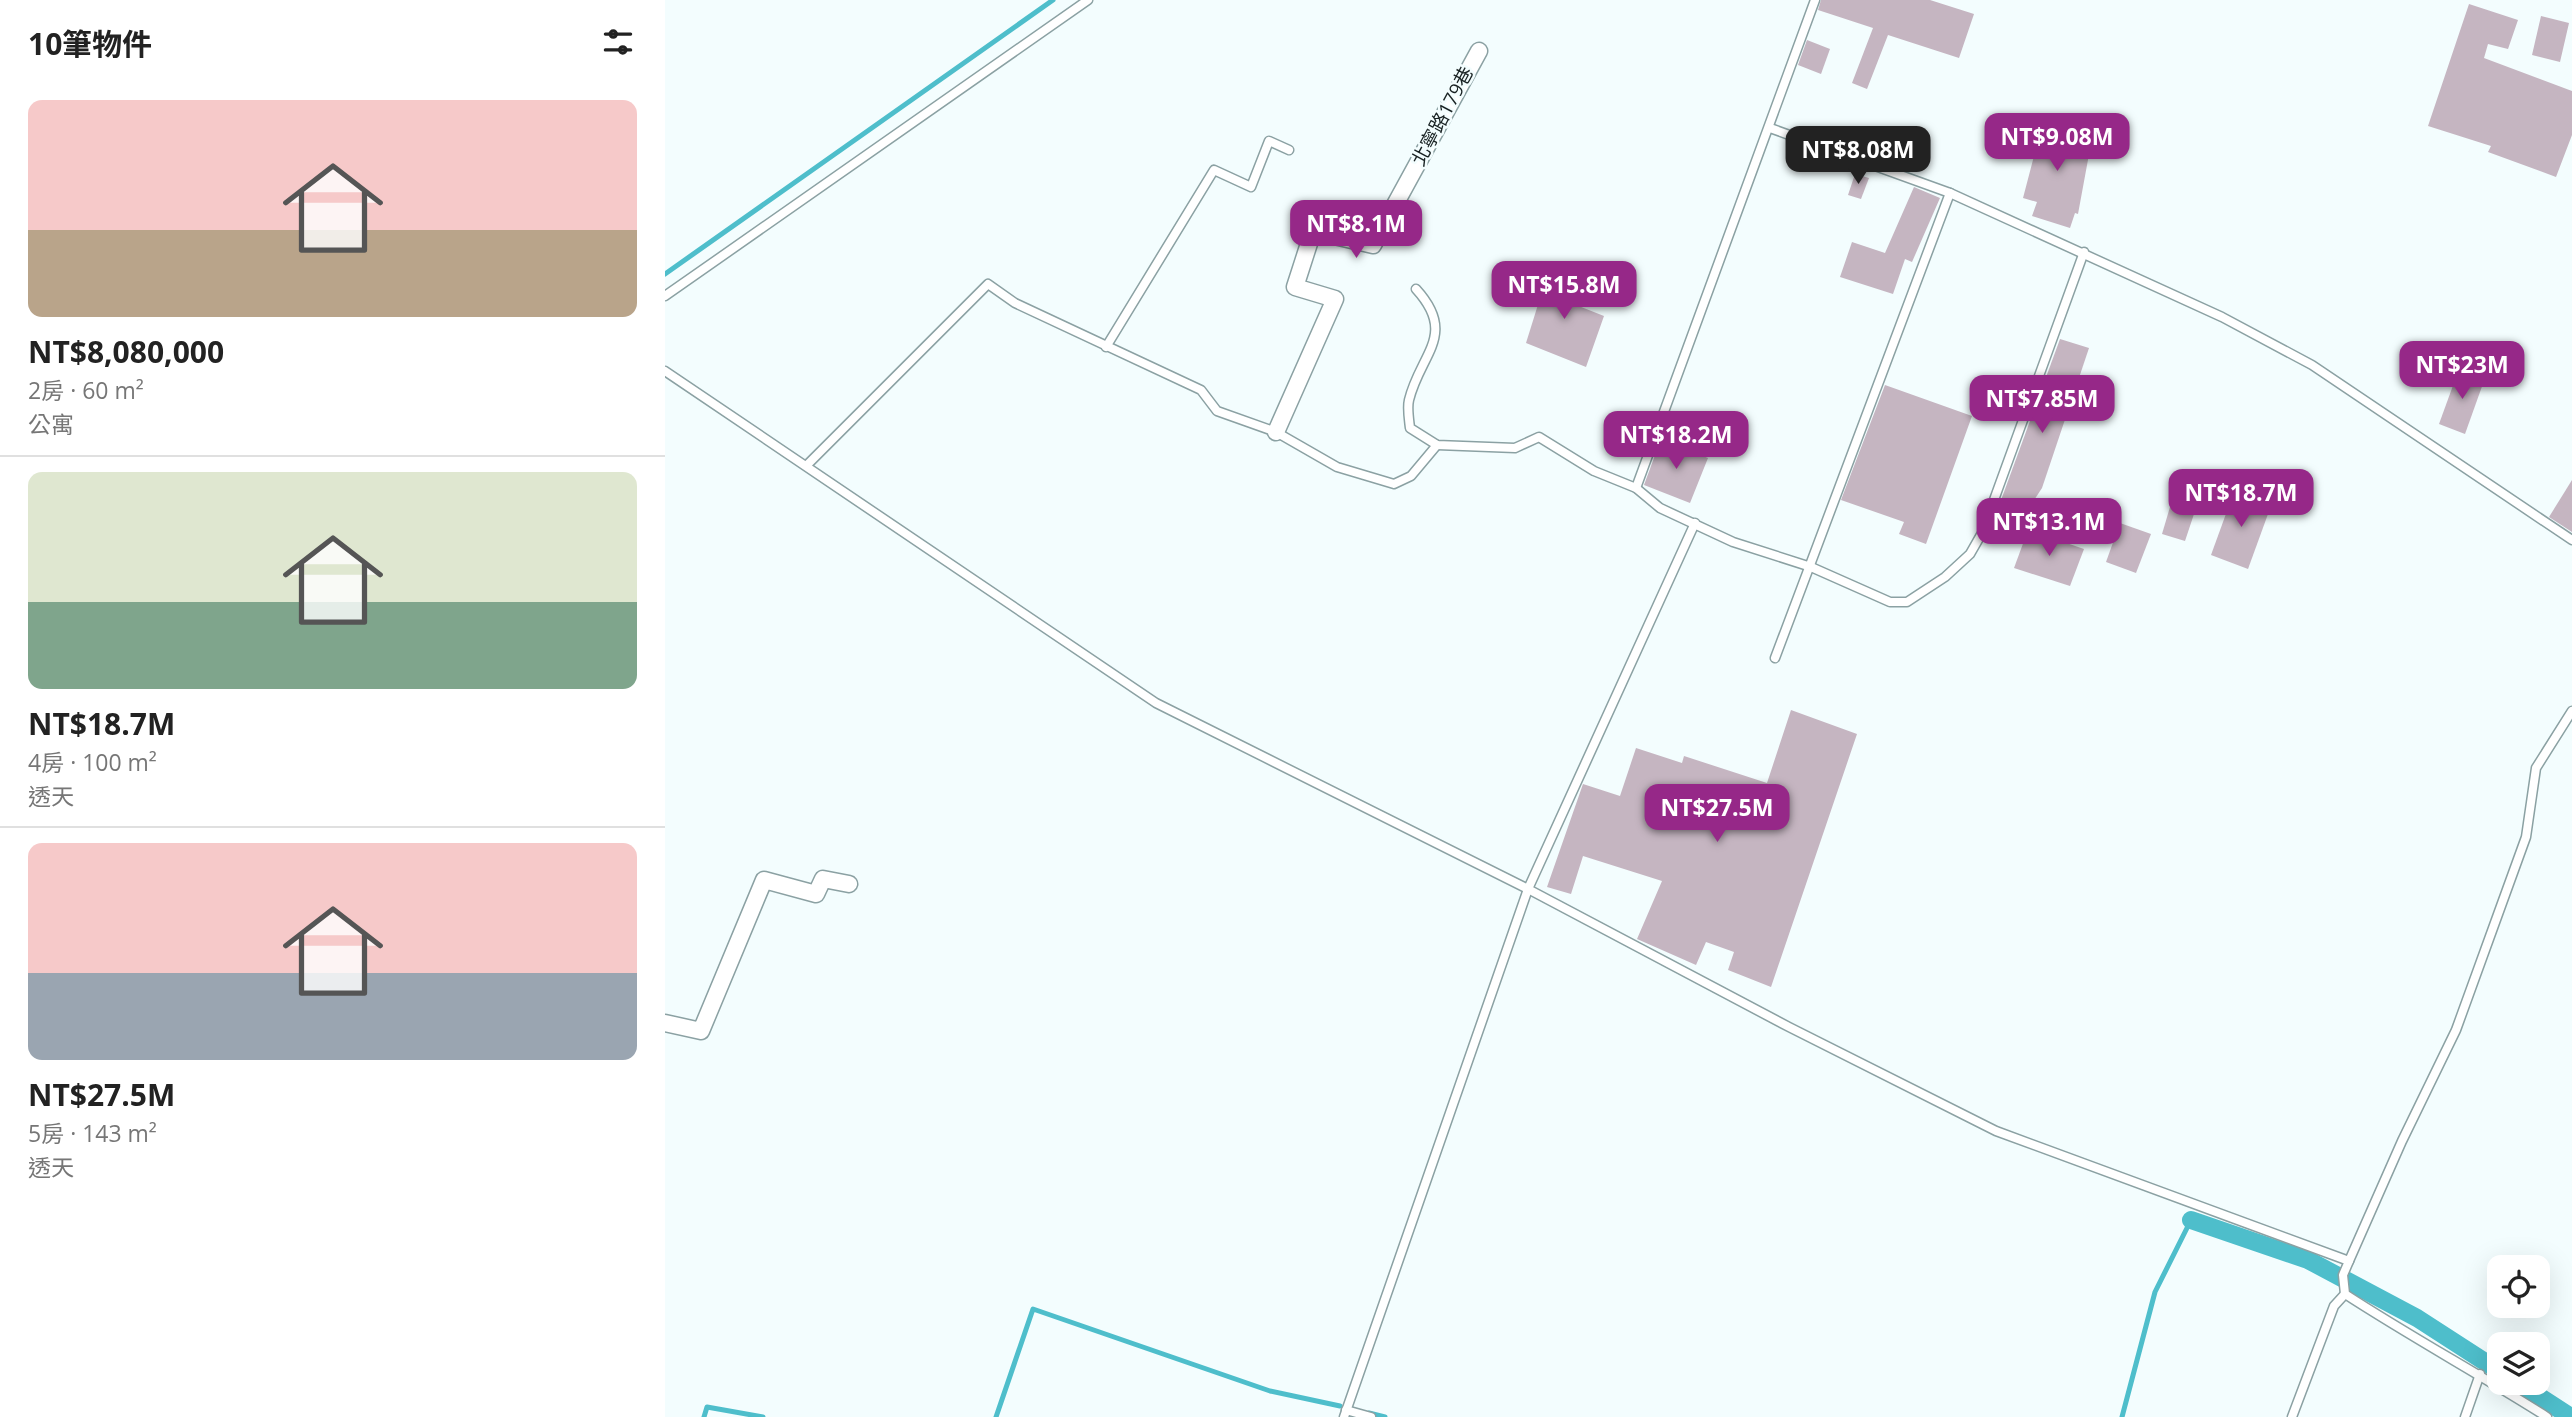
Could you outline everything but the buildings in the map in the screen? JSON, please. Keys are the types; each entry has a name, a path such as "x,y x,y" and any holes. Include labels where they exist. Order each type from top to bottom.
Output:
{"street":[{"name":"北寧路179巷","path":"1276,432 1335,299 1295,286 1313,232 1373,245 1479,51"},
{"path":"665,1023 701,1031 764,880 816,894 823,879 849,884"}],"lane":[{"path":"665,296 1088,0"},
{"path":"1636,488 1815,0"},
{"path":"1770,128 1950,193 2222,317 2312,365 2572,540"},
{"path":"1106,347 1213,170 1251,187 1269,142 1289,150"},
{"path":"1775,658 1950,193"},
{"path":"1416,289 1432,306 1436,340 1408,402 1410,428 1437,445 1514,448 1539,437 1594,471 1636,488 1660,508 1734,542 1811,567 1890,602 1907,602 1945,577 1970,554 1982,533 2084,252"},
{"path":"807,465 988,284 1015,303 1201,390 1217,411 1276,432 1337,467 1394,484 1411,476 1437,445"},
{"path":"665,371 1156,703 1528,889 1789,1027 1996,1131 2349,1261"},
{"path":"1371,1417 1345,1413 1528,889 1695,523"},
{"path":"2293,1417 2325,1329 2345,1290 2343,1275 2402,1141 2456,1030 2526,837 2536,768 2572,711"},
{"path":"2345,1290 2418,1342 2480,1374 2547,1417"},
{"path":"2465,1417 2480,1374"}],"waterway":[{"path":"665,274 1053,0"},
{"path":"2122,1417 2155,1292 2191,1220"},
{"path":"2191,1220 2308,1260 2417,1318 2487,1363"},
{"path":"996,1417 1033,1309 1270,1391 1340,1406"},
{"path":"2537,1395 2571,1417"},
{"path":"704,1417 707,1407 763,1417"},
{"path":"1369,1413 1385,1417"}]}
